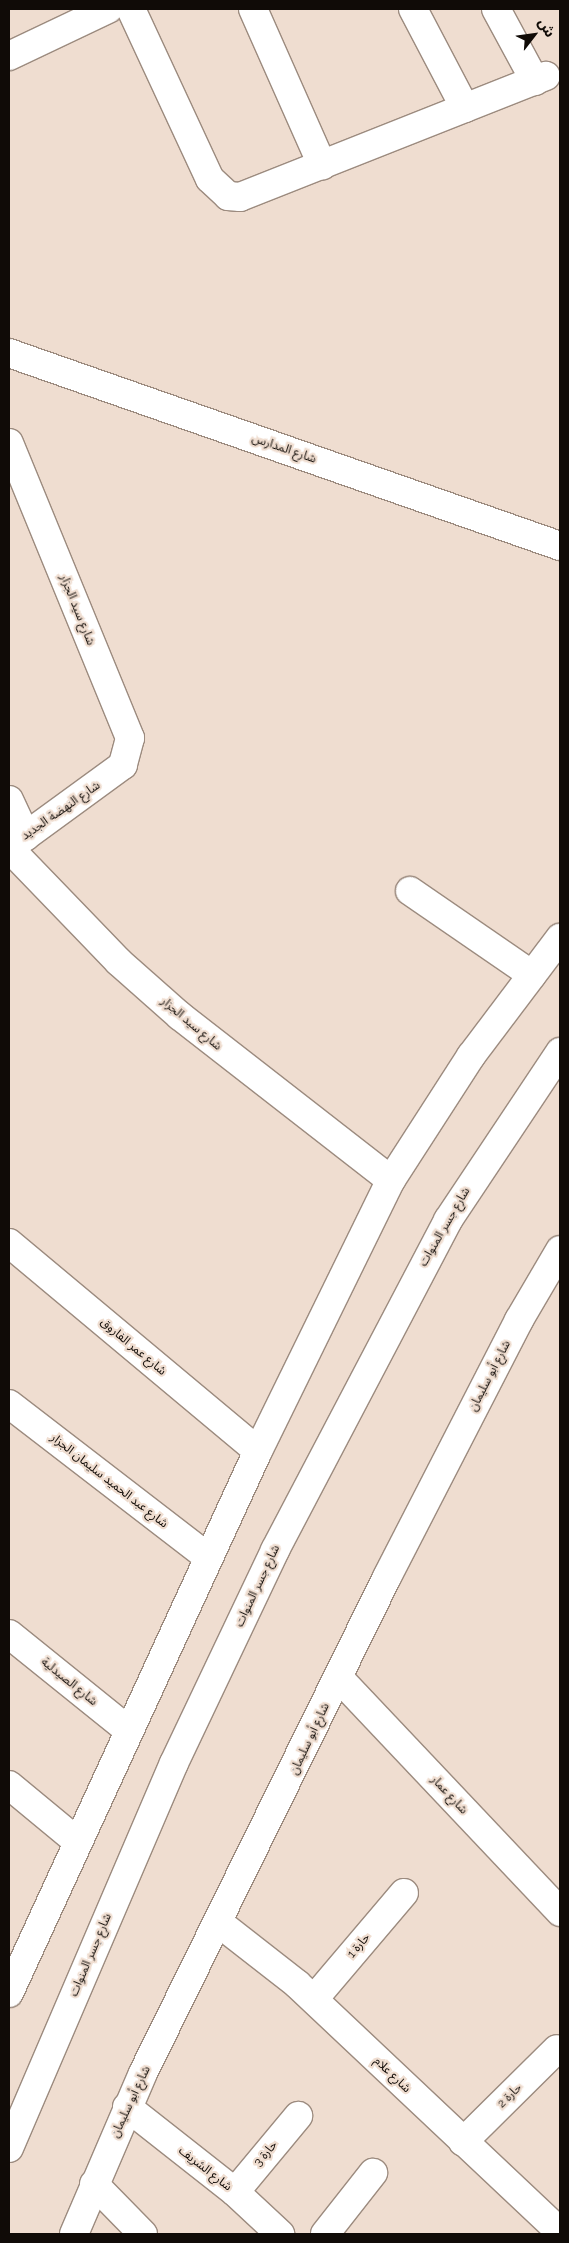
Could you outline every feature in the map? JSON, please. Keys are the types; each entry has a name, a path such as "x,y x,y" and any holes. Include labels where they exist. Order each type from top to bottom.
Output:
{"street":[{"path":"9,56 108,9"},
{"path":"131,9 217,189 240,197 541,78 496,9"},
{"path":"253,9 322,165"},
{"path":"413,9 465,108"},
{"name":"شارع المدارس","path":"9,353 560,546"},
{"name":"شارع سيد الجزار","path":"9,443 130,738 123,765 113,774"},
{"name":"شارع النهضة الجديد","path":"14,844 113,774"},
{"name":"شارع سيد الجزار","path":"9,800 14,844 113,955 180,1016 391,1180"},
{"path":"410,891 532,975"},
{"path":"9,1993 258,1451 391,1180 471,1056 560,938"},
{"name":"شارع جسر المنوات","path":"9,2148 174,1763 275,1550 448,1220 560,1052"},
{"name":"شارع عمر الفاروق","path":"9,1243 258,1451"},
{"name":"شارع أبو سليمان","path":"74,2234 127,2107 510,1338 560,1250"},
{"name":"شارع عبد الحميد سليمان الجزار","path":"9,1404 208,1558"},
{"name":"شارع الصيدلية","path":"9,1634 129,1731"},
{"name":"شارع عمار","path":"339,1678 560,1912"},
{"path":"9,1785 78,1842"},
{"name":"حارة 1","path":"314,1999 404,1893"},
{"name":"شارع علام","path":"219,1923 314,1999 463,2142 558,2224"},
{"name":"حارة 2","path":"463,2142 557,2049"},
{"name":"شارع الشريف","path":"127,2107 235,2192 280,2234"},
{"name":"حارة 3","path":"235,2192 298,2116"},
{"path":"325,2234 373,2173"},
{"path":"94,2184 143,2234"}]}
